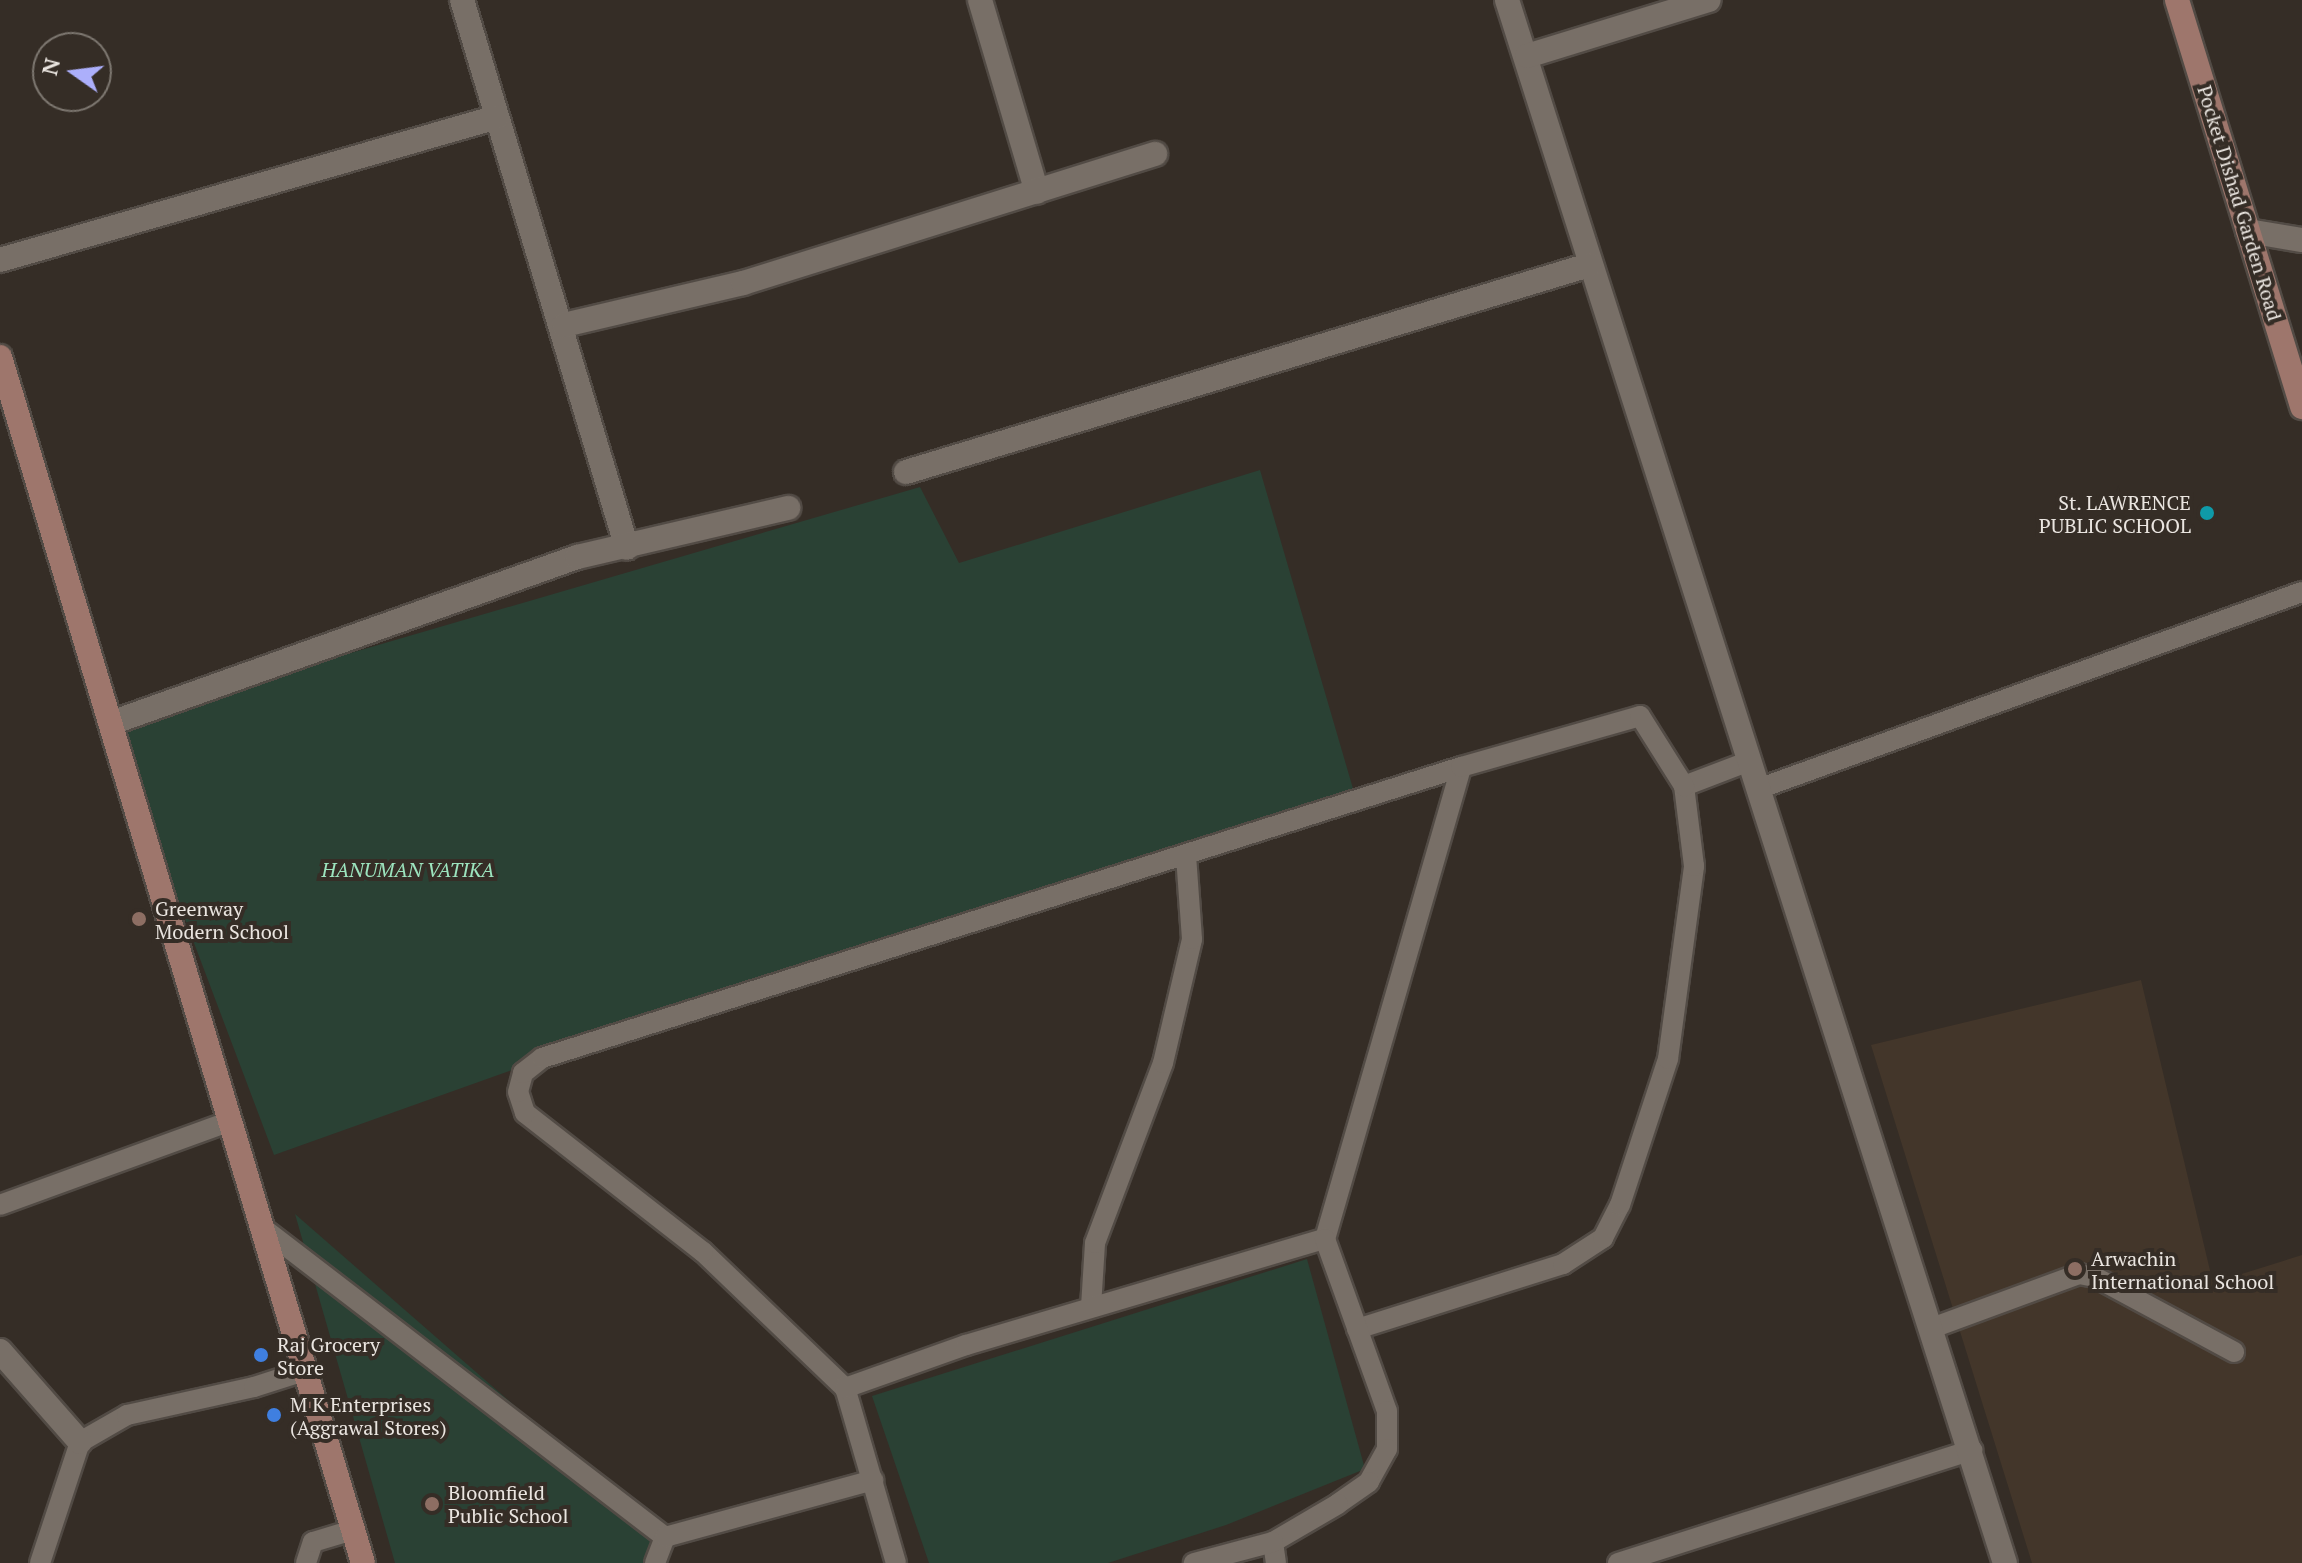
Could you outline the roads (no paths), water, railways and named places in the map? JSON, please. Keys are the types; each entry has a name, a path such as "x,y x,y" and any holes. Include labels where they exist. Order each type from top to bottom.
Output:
{"street":[{"path":"462,0 564,325 627,548"},
{"path":"980,0 1037,192"},
{"path":"1507,0 1747,762 1972,1450 2005,1563"},
{"path":"1527,56 1709,0"},
{"name":"Pocket Dishad Garden Road","path":"2177,0 2302,407"},
{"path":"0,260 497,117"},
{"path":"564,325 743,283 1155,154"},
{"path":"2248,231 2302,240"},
{"path":"906,472 1589,265"},
{"path":"0,357 363,1563"},
{"path":"111,723 577,557 627,548 788,508"},
{"path":"0,1351 80,1442"}],"lane":[{"path":"1758,789 2302,592"},
{"path":"896,1563 845,1388 703,1252 525,1113 518,1092 523,1073 542,1058 1461,767 1640,716 1684,786 1694,866 1668,1059 1620,1205 1603,1238 1563,1264 1357,1329"},
{"path":"1684,786 1747,762"},
{"path":"1194,1563 1273,1542 1369,1482 1387,1449 1387,1411 1325,1239 1461,767"},
{"path":"1091,1307 1095,1243 1163,1063 1192,939 1186,856"},
{"path":"0,1205 231,1121"},
{"path":"264,1229 665,1537"},
{"path":"845,1388 1091,1307 1325,1239"},
{"path":"1932,1328 2079,1274 2095,1277 2234,1352"},
{"path":"40,1563 80,1442 127,1415 254,1387 307,1370"},
{"path":"1618,1563 1972,1450"},
{"path":"665,1537 873,1480"},
{"path":"306,1563 313,1542 353,1530"},
{"path":"655,1563 665,1537"},
{"path":"1273,1542 1276,1563"}],"place":[{"name":"St. LAWRENCE PUBLIC SCHOOL","path":"2207,513"},
{"name":"Greenway Modern School","path":"139,919"},
{"name":"Arwachin International School","path":"2075,1269"},
{"name":"Raj Grocery Store","path":"261,1355"},
{"name":"M K Enterprises (Aggrawal Stores)","path":"274,1415"},
{"name":"Bloomfield Public School","path":"432,1504"}],"park label":[{"name":"HANUMAN VATIKA","path":"408,869"}]}
